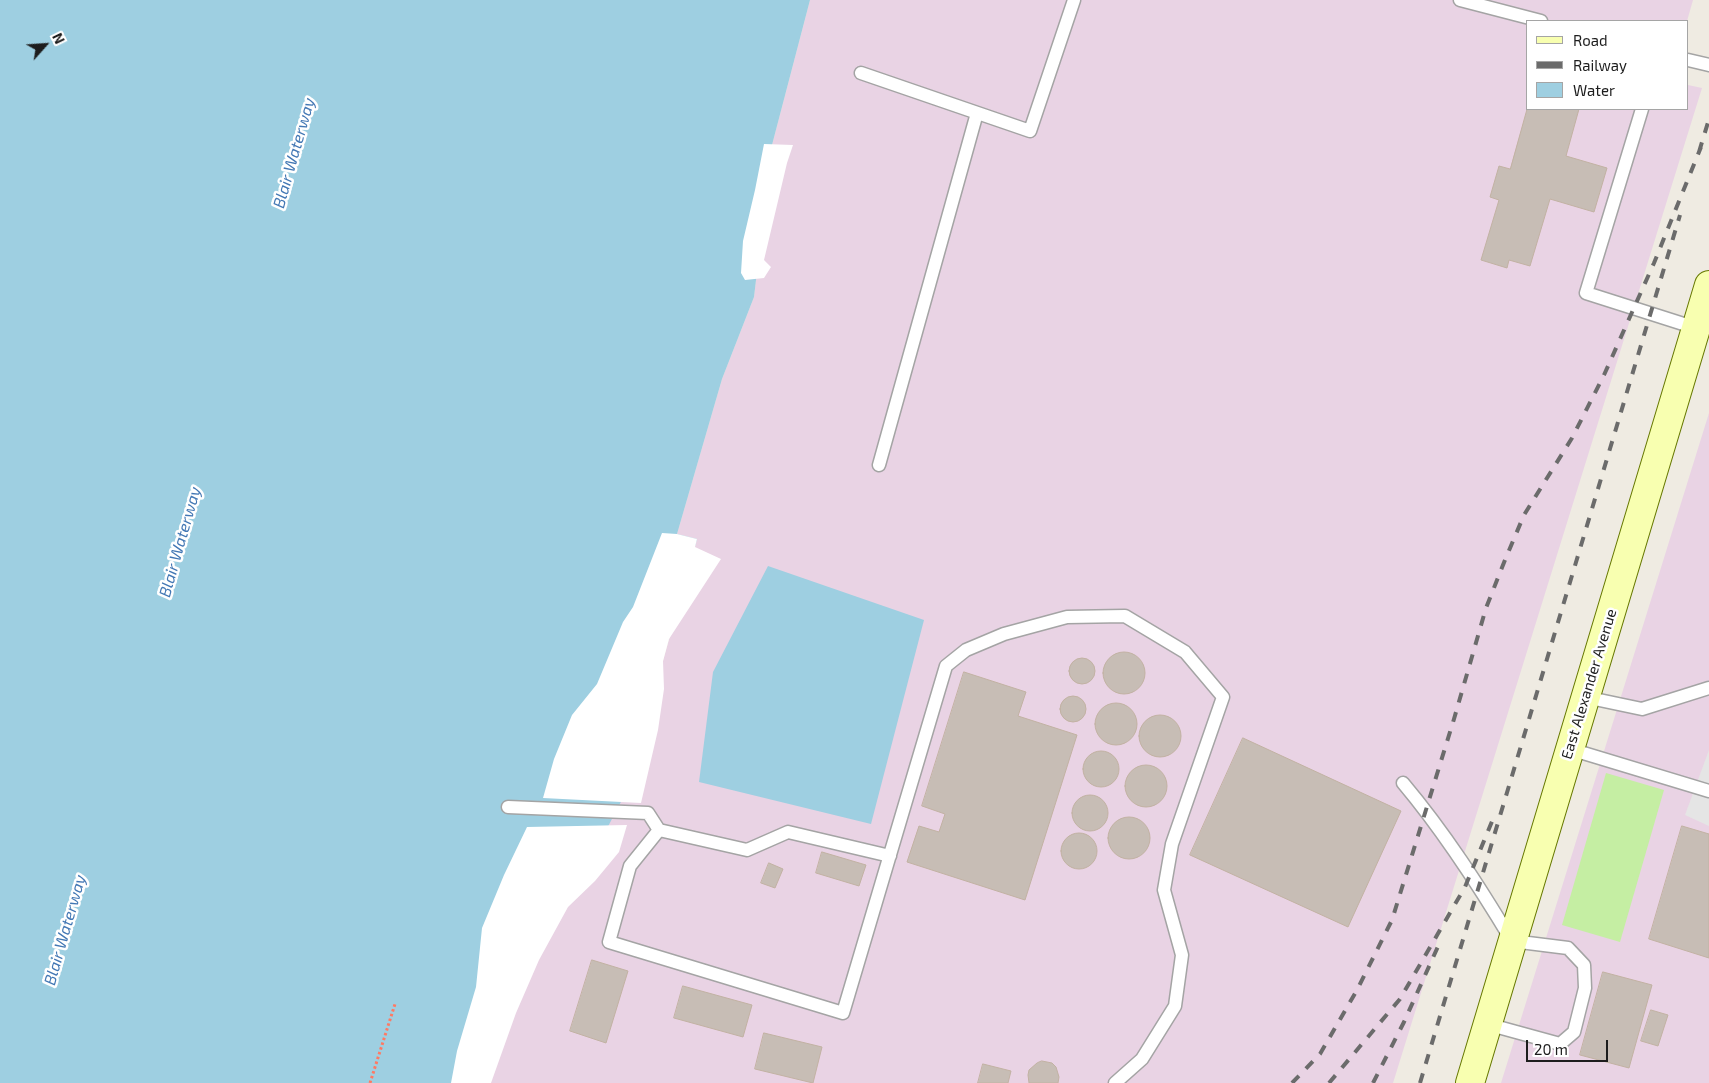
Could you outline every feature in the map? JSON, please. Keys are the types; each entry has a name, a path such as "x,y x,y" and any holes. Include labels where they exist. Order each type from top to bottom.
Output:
{"street":[{"name":"East Alexander Avenue","path":"1470,1083 1584,697 1709,285"}],"lane":[{"path":"861,73 1030,131 1074,0"},
{"path":"1460,0 1537,20"},
{"path":"1689,60 1709,65"},
{"path":"1642,110 1586,293 1696,328"},
{"path":"879,465 976,113"},
{"path":"659,830 630,866 609,942 843,1013 946,666 966,650 1004,634 1067,617 1125,616 1185,652 1223,697 1172,844 1164,890 1182,955 1175,1006 1142,1059 1115,1083"},
{"path":"1584,697 1642,709 1709,688"},
{"path":"1570,749 1709,791"},
{"path":"1403,783 1471,873 1512,941 1568,948 1584,965 1585,988 1574,1032 1560,1044 1487,1024"},
{"path":"508,807 648,813 659,830 747,850 788,832 890,856"}],"path":[{"path":"370,1083 395,1004"}],"shaded area":[{"path":"810,0 1693,0 1687,20 1526,20 1526,110 1689,110 1689,85 1702,88 1393,1083 473,1083 663,661 697,539 677,534 722,379 754,297 772,145"},
{"path":"1709,413 1709,1083 1501,1083"},
{"path":"1709,750 1709,826 1685,815"}],"green space":[{"path":"1606,773 1664,790 1620,942 1562,925"}],"water":[{"name":"Blair Waterway","path":"0,0 810,0 772,145 754,297 722,379 677,534 697,539 623,798 473,1083 0,1083"},
{"path":"768,566 924,620 871,824 699,782 713,672"}],"pier":[{"path":"764,144 793,145 764,260 771,267 764,278 745,280 741,273 743,241"},
{"path":"662,533 677,534 697,539 695,547 721,559 669,639 663,661 664,689 658,730 641,803 543,798 554,759 572,715 597,684 623,622 633,607"},
{"path":"627,825 619,852 595,881 568,907 539,960 516,1013 491,1083 451,1083 457,1051 476,987 482,928 527,827"}],"building":[{"path":"1527,110 1579,110 1566,156 1607,168 1594,212 1550,199 1530,266 1509,260 1507,268 1481,260 1499,200 1490,197 1499,166 1510,169"},
{"path":"1124,652 1139,658 1145,673 1139,688 1124,694 1109,688 1103,673 1109,658"},
{"path":"1082,658 1091,662 1095,671 1091,680 1082,684 1073,680 1069,671 1073,662"},
{"path":"964,672 1026,692 1018,716 1077,735 1025,900 907,862 919,826 939,832 945,814 922,806"},
{"path":"1073,696 1082,700 1086,709 1082,718 1073,722 1064,718 1060,709 1064,700"},
{"path":"1116,703 1131,709 1137,724 1131,739 1116,745 1101,739 1095,724 1101,709"},
{"path":"1160,715 1175,721 1181,736 1175,751 1160,757 1145,751 1139,736 1145,721"},
{"path":"1243,738 1401,811 1348,927 1190,855"},
{"path":"1101,751 1108,752 1114,756 1118,762 1118,776 1114,782 1108,786 1101,787 1094,786 1088,782 1084,776 1083,769 1084,762 1088,756 1094,752"},
{"path":"1146,765 1161,771 1167,786 1161,801 1146,807 1131,801 1125,786 1131,771"},
{"path":"1090,795 1097,796 1103,800 1107,806 1107,820 1103,826 1097,830 1090,831 1083,830 1077,826 1073,820 1072,813 1073,806 1077,800 1083,796"},
{"path":"1129,817 1144,823 1150,838 1144,853 1129,859 1114,853 1108,838 1114,823"},
{"path":"1682,826 1709,834 1709,958 1649,939"},
{"path":"1079,833 1086,834 1092,838 1096,844 1096,858 1092,864 1086,868 1079,869 1072,868 1066,864 1062,858 1061,851 1062,844 1066,838 1072,834"},
{"path":"822,852 866,865 859,886 816,873"},
{"path":"769,863 783,869 775,888 761,883"},
{"path":"592,960 628,971 606,1043 570,1031"},
{"path":"1603,972 1652,985 1629,1068 1580,1055"},
{"path":"683,986 752,1005 743,1037 674,1018"},
{"path":"1651,1010 1668,1015 1658,1046 1641,1041"},
{"path":"764,1033 822,1047 813,1083 755,1069"},
{"path":"1042,1061 1052,1063 1056,1067 1059,1077 1058,1083 1029,1083 1029,1070"},
{"path":"983,1064 1011,1071 1008,1083 978,1083"}],"railway":[{"path":"1699,152 1709,119"},
{"path":"1292,1083 1320,1054 1357,990 1392,920 1486,608 1505,560 1524,515 1572,438 1604,375 1654,263 1701,147"},
{"path":"1420,1083 1680,215"},
{"path":"1329,1083 1400,999 1465,887 1493,819"},
{"path":"1373,1083 1404,1022 1440,942"}]}
